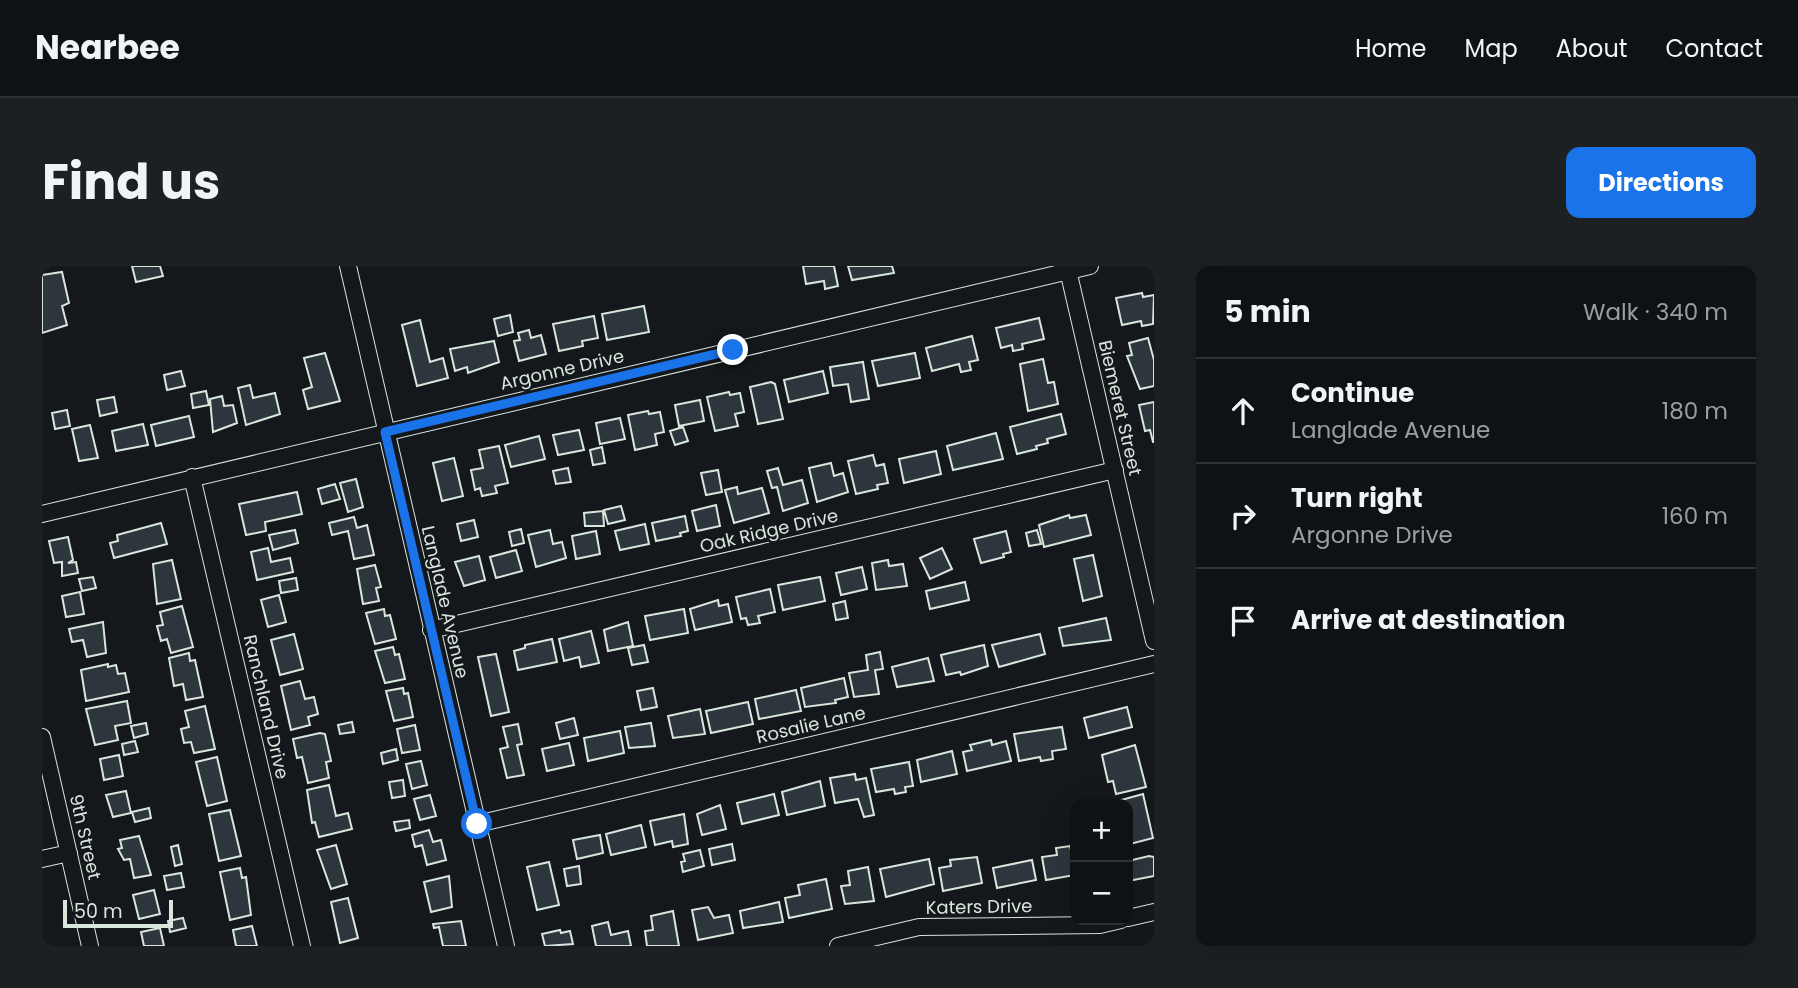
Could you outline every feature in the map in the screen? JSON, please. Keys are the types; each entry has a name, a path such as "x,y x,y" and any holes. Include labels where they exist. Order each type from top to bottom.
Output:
{"street":[{"name":"Langlade Avenue","path":"348,266 506,946"},
{"name":"Argonne Drive","path":"42,514 1068,269 1090,266"},
{"name":"Biemeret Street","path":"1068,269 1154,641"},
{"name":"Oak Ridge Drive","path":"432,630 1115,470"},
{"name":"Ranchland Drive","path":"192,477 302,946"},
{"name":"Rosalie Lane","path":"477,824 1154,664"},
{"name":"9th Street","path":"42,737 90,946"},
{"path":"42,859 69,853"},
{"path":"1133,917 1154,912"},
{"name":"Katers Drive","path":"838,946 919,927 1100,925"}],"building":[{"path":"132,266 160,266 163,276 136,282"},
{"path":"803,266 834,266 838,286 825,289 824,281 806,284"},
{"path":"848,266 892,266 894,273 852,280"},
{"path":"62,272 69,303 62,306 67,325 42,333 42,275"},
{"path":"1142,293 1143,297 1154,295 1153,324 1142,326 1141,321 1122,325 1116,298"},
{"path":"644,306 649,332 607,340 602,314"},
{"path":"510,315 513,332 498,336 494,319"},
{"path":"594,316 598,338 582,341 583,346 559,351 553,324"},
{"path":"1039,318 1044,339 1022,344 1023,349 1013,351 1012,345 1001,348 996,328"},
{"path":"420,320 430,362 443,358 448,378 417,386 402,325"},
{"path":"529,330 531,338 541,335 546,354 519,361 514,341 520,340 518,333"},
{"path":"972,336 978,360 969,362 971,370 961,372 959,364 932,371 926,348"},
{"path":"1148,338 1154,360 1154,386 1140,389 1127,356 1132,355 1129,343"},
{"path":"494,341 499,362 468,373 467,367 455,371 450,349"},
{"path":"325,353 340,401 308,409 303,390 312,387 304,358"},
{"path":"915,353 920,378 878,386 872,361"},
{"path":"1043,359 1048,383 1054,382 1058,404 1028,411 1020,364"},
{"path":"863,362 869,399 851,402 848,384 833,386 830,367"},
{"path":"181,371 185,386 167,390 164,375"},
{"path":"823,371 828,393 789,402 784,380"},
{"path":"771,382 775,384 783,419 758,424 750,387"},
{"path":"250,385 253,398 275,393 280,414 246,425 238,388"},
{"path":"206,391 209,405 193,408 191,394"},
{"path":"729,392 730,395 740,393 744,412 735,414 738,426 715,431 707,397"},
{"path":"222,396 224,406 233,405 237,423 213,432 210,399"},
{"path":"114,397 117,412 100,416 97,400"},
{"path":"700,400 704,421 679,426 675,405"},
{"path":"1154,402 1153,442 1150,430 1145,431 1139,405"},
{"path":"67,410 70,426 55,429 52,413"},
{"path":"648,411 649,414 660,412 664,432 655,434 657,445 635,450 628,415"},
{"path":"1061,414 1066,434 1047,439 1048,443 1036,446 1037,449 1017,454 1010,427"},
{"path":"189,416 194,437 156,446 151,425"},
{"path":"620,418 625,439 600,444 596,423"},
{"path":"143,424 148,445 116,451 112,431"},
{"path":"90,425 98,458 79,461 72,429"},
{"path":"683,427 688,441 675,445 670,431"},
{"path":"579,430 584,450 558,455 553,435"},
{"path":"996,433 1003,459 953,470 947,446"},
{"path":"539,436 545,459 511,467 505,445"},
{"path":"499,446 508,483 495,486 497,493 482,496 480,488 475,490 471,470 483,468 479,450"},
{"path":"602,447 605,463 593,465 590,450"},
{"path":"936,451 941,474 904,483 899,459"},
{"path":"873,455 876,466 884,464 888,483 877,485 878,489 856,494 848,461"},
{"path":"454,458 463,496 442,501 433,463"},
{"path":"831,463 834,476 843,473 848,492 817,502 809,468"},
{"path":"568,468 571,482 556,484 553,471"},
{"path":"778,468 783,485 802,480 808,503 783,511 777,487 772,488 767,471"},
{"path":"718,470 722,492 706,495 701,473"},
{"path":"356,479 363,507 348,512 340,483"},
{"path":"335,484 340,499 322,504 318,489"},
{"path":"737,487 738,494 762,488 769,513 734,523 725,490"},
{"path":"297,492 302,514 265,522 266,531 246,535 239,504"},
{"path":"716,505 720,526 697,531 692,511"},
{"path":"621,506 625,520 608,524 604,510"},
{"path":"603,511 604,526 585,526 584,513"},
{"path":"1069,515 1070,518 1086,515 1091,535 1044,547 1039,525"},
{"path":"685,516 688,531 680,533 681,536 656,541 652,523"},
{"path":"354,517 357,528 367,525 374,555 354,559 348,531 332,535 329,523"},
{"path":"474,520 478,537 461,541 457,524"},
{"path":"161,523 167,544 114,558 110,543 118,541 117,535"},
{"path":"645,524 649,544 620,550 615,531"},
{"path":"521,529 524,543 512,546 509,532"},
{"path":"295,530 298,543 273,550 269,535"},
{"path":"550,530 553,544 562,542 566,558 536,567 528,535"},
{"path":"1037,530 1041,544 1029,546 1026,533"},
{"path":"596,531 600,554 576,559 572,536"},
{"path":"1006,531 1011,552 1003,554 1004,557 981,563 974,539"},
{"path":"68,537 73,560 68,563 76,562 78,573 62,576 62,562 54,563 49,541"},
{"path":"268,548 271,562 290,558 293,572 257,580 251,552"},
{"path":"942,548 952,569 930,579 920,558"},
{"path":"516,550 522,571 496,578 490,557"},
{"path":"1093,555 1102,596 1083,601 1074,559"},
{"path":"479,556 485,580 464,586 455,562"},
{"path":"172,560 181,599 157,604 153,564"},
{"path":"888,560 889,566 903,564 907,586 876,590 872,563"},
{"path":"375,565 381,587 376,588 379,601 363,604 357,569"},
{"path":"862,567 867,589 841,595 836,573"},
{"path":"93,577 96,588 82,591 79,579"},
{"path":"820,577 825,601 783,610 778,585"},
{"path":"296,578 298,590 281,593 279,581"},
{"path":"965,582 969,600 930,609 926,591"},
{"path":"770,589 775,612 758,616 760,623 748,625 746,618 741,619 736,597"},
{"path":"80,592 84,614 66,617 62,596"},
{"path":"279,595 286,622 268,627 261,600"},
{"path":"718,600 719,606 728,604 732,622 695,630 690,609"},
{"path":"845,601 848,618 836,620 833,604"},
{"path":"182,606 193,647 171,653 167,639 161,641 157,626 163,625 160,612"},
{"path":"384,609 385,616 390,615 396,639 375,644 366,613"},
{"path":"684,609 688,633 650,640 645,616"},
{"path":"1106,618 1111,640 1063,646 1059,628"},
{"path":"103,622 106,653 87,657 83,640 72,642 69,629"},
{"path":"628,622 633,646 608,651 604,630"},
{"path":"591,631 599,663 581,667 579,657 564,661 559,639"},
{"path":"294,634 303,669 280,675 271,640"},
{"path":"1040,634 1045,654 999,667 992,645"},
{"path":"552,639 557,662 518,670 514,651 525,648 525,645"},
{"path":"644,645 648,662 632,665 628,648"},
{"path":"984,645 988,666 961,675 960,672 946,675 941,655"},
{"path":"393,647 395,655 399,654 405,679 385,683 375,651"},
{"path":"880,652 883,669 875,670 879,694 854,697 849,673 868,670 866,655"},
{"path":"189,653 190,661 195,660 203,697 186,700 183,684 174,686 169,658"},
{"path":"496,654 509,712 491,716 478,657"},
{"path":"928,658 934,681 897,687 892,667"},
{"path":"108,664 108,667 116,665 118,674 125,673 129,692 86,701 81,670"},
{"path":"844,678 848,697 835,700 836,703 805,707 801,688"},
{"path":"300,681 305,699 314,697 318,714 308,717 310,725 291,730 281,686"},
{"path":"403,688 404,694 408,693 413,717 394,721 386,691"},
{"path":"653,688 657,707 641,710 637,691"},
{"path":"796,690 801,711 759,719 755,699"},
{"path":"127,701 131,723 115,726 118,740 95,745 86,709"},
{"path":"748,702 753,724 711,733 706,711"},
{"path":"205,706 215,749 194,753 191,742 184,743 181,729 189,727 185,711"},
{"path":"1127,707 1132,727 1089,738 1084,718"},
{"path":"700,709 705,734 673,738 668,716"},
{"path":"574,718 578,735 560,739 556,723"},
{"path":"352,722 354,732 340,734 338,725"},
{"path":"146,723 148,734 134,738 131,726"},
{"path":"651,723 655,746 629,748 625,727"},
{"path":"518,724 522,744 517,745 524,775 507,778 500,749 508,747 503,727"},
{"path":"415,725 420,750 402,753 397,729"},
{"path":"1062,727 1066,749 1052,751 1053,759 1041,761 1040,757 1019,761 1014,734"},
{"path":"620,731 624,753 588,761 584,738"},
{"path":"325,734 331,761 326,762 329,778 308,783 302,757 297,758 293,739"},
{"path":"991,740 992,745 1006,741 1011,761 967,771 963,752 972,750 970,745"},
{"path":"135,741 138,752 124,755 122,744"},
{"path":"569,743 574,765 547,771 542,749"},
{"path":"1135,745 1146,787 1116,794 1113,781 1108,782 1102,755"},
{"path":"396,749 398,760 383,764 381,753"},
{"path":"952,751 957,774 921,782 917,760"},
{"path":"119,755 123,776 104,780 100,759"},
{"path":"217,757 227,801 207,806 196,762"},
{"path":"421,761 427,785 412,789 406,764"},
{"path":"909,762 913,786 905,787 906,792 895,794 894,789 876,792 871,769"},
{"path":"855,774 856,780 866,778 874,815 864,817 858,799 835,803 830,778"},
{"path":"403,780 405,796 392,798 389,782"},
{"path":"820,781 825,806 787,815 782,792"},
{"path":"329,785 336,816 348,813 352,829 319,837 315,822 312,823 307,790"},
{"path":"126,791 131,813 113,817 106,795"},
{"path":"774,794 779,815 742,824 737,803"},
{"path":"1143,794 1153,838 1133,843 1133,799 1125,799"},
{"path":"430,795 436,816 420,820 414,799"},
{"path":"720,805 726,829 702,835 697,814"},
{"path":"149,808 151,818 135,822 132,812"},
{"path":"230,810 241,856 219,861 209,814"},
{"path":"684,814 688,844 673,847 672,841 655,845 650,821"},
{"path":"409,820 410,828 396,831 394,822"},
{"path":"641,825 646,847 611,855 606,834"},
{"path":"429,830 433,842 441,840 446,860 427,865 422,845 415,847 412,835"},
{"path":"600,835 603,853 577,859 573,840"},
{"path":"139,836 151,875 134,878 130,859 124,860 118,849 122,848 120,840"},
{"path":"732,844 735,860 712,865 709,849"},
{"path":"178,845 182,864 175,866 171,847"},
{"path":"336,845 347,884 331,889 317,850"},
{"path":"1070,846 1070,876 1046,880 1042,857 1057,855 1056,848"},
{"path":"700,850 704,866 683,872 683,854"},
{"path":"977,857 982,883 943,891 939,868 951,866 950,860"},
{"path":"1154,857 1154,876 1133,880 1133,860"},
{"path":"929,859 934,884 886,897 880,869"},
{"path":"1032,860 1036,880 997,888 993,868"},
{"path":"549,862 559,905 537,910 527,867"},
{"path":"579,866 581,884 567,886 564,869"},
{"path":"868,867 874,901 845,904 841,886 850,885 848,871"},
{"path":"240,868 242,878 246,877 251,915 230,920 220,872"},
{"path":"181,873 184,887 167,890 164,876"},
{"path":"449,876 452,907 431,912 424,882"},
{"path":"826,879 832,909 789,918 785,898 800,895 798,885"},
{"path":"154,890 160,914 139,919 133,895"},
{"path":"348,898 358,938 340,943 331,902"},
{"path":"779,902 783,922 743,928 740,911"},
{"path":"708,907 714,918 729,915 733,933 698,940 692,910"},
{"path":"673,911 679,946 647,946 645,931 653,930 651,916"},
{"path":"183,918 186,928 170,932 168,921"},
{"path":"461,921 466,946 443,946 439,927 434,928 433,924"},
{"path":"608,922 611,935 628,931 631,946 596,946 592,926"},
{"path":"252,926 257,946 236,946 233,930"},
{"path":"160,928 164,946 144,946 141,932"},
{"path":"560,930 561,933 570,931 573,944 545,946 542,934"}],"route":[{"path":"477,824 385,432 733,350"}]}
